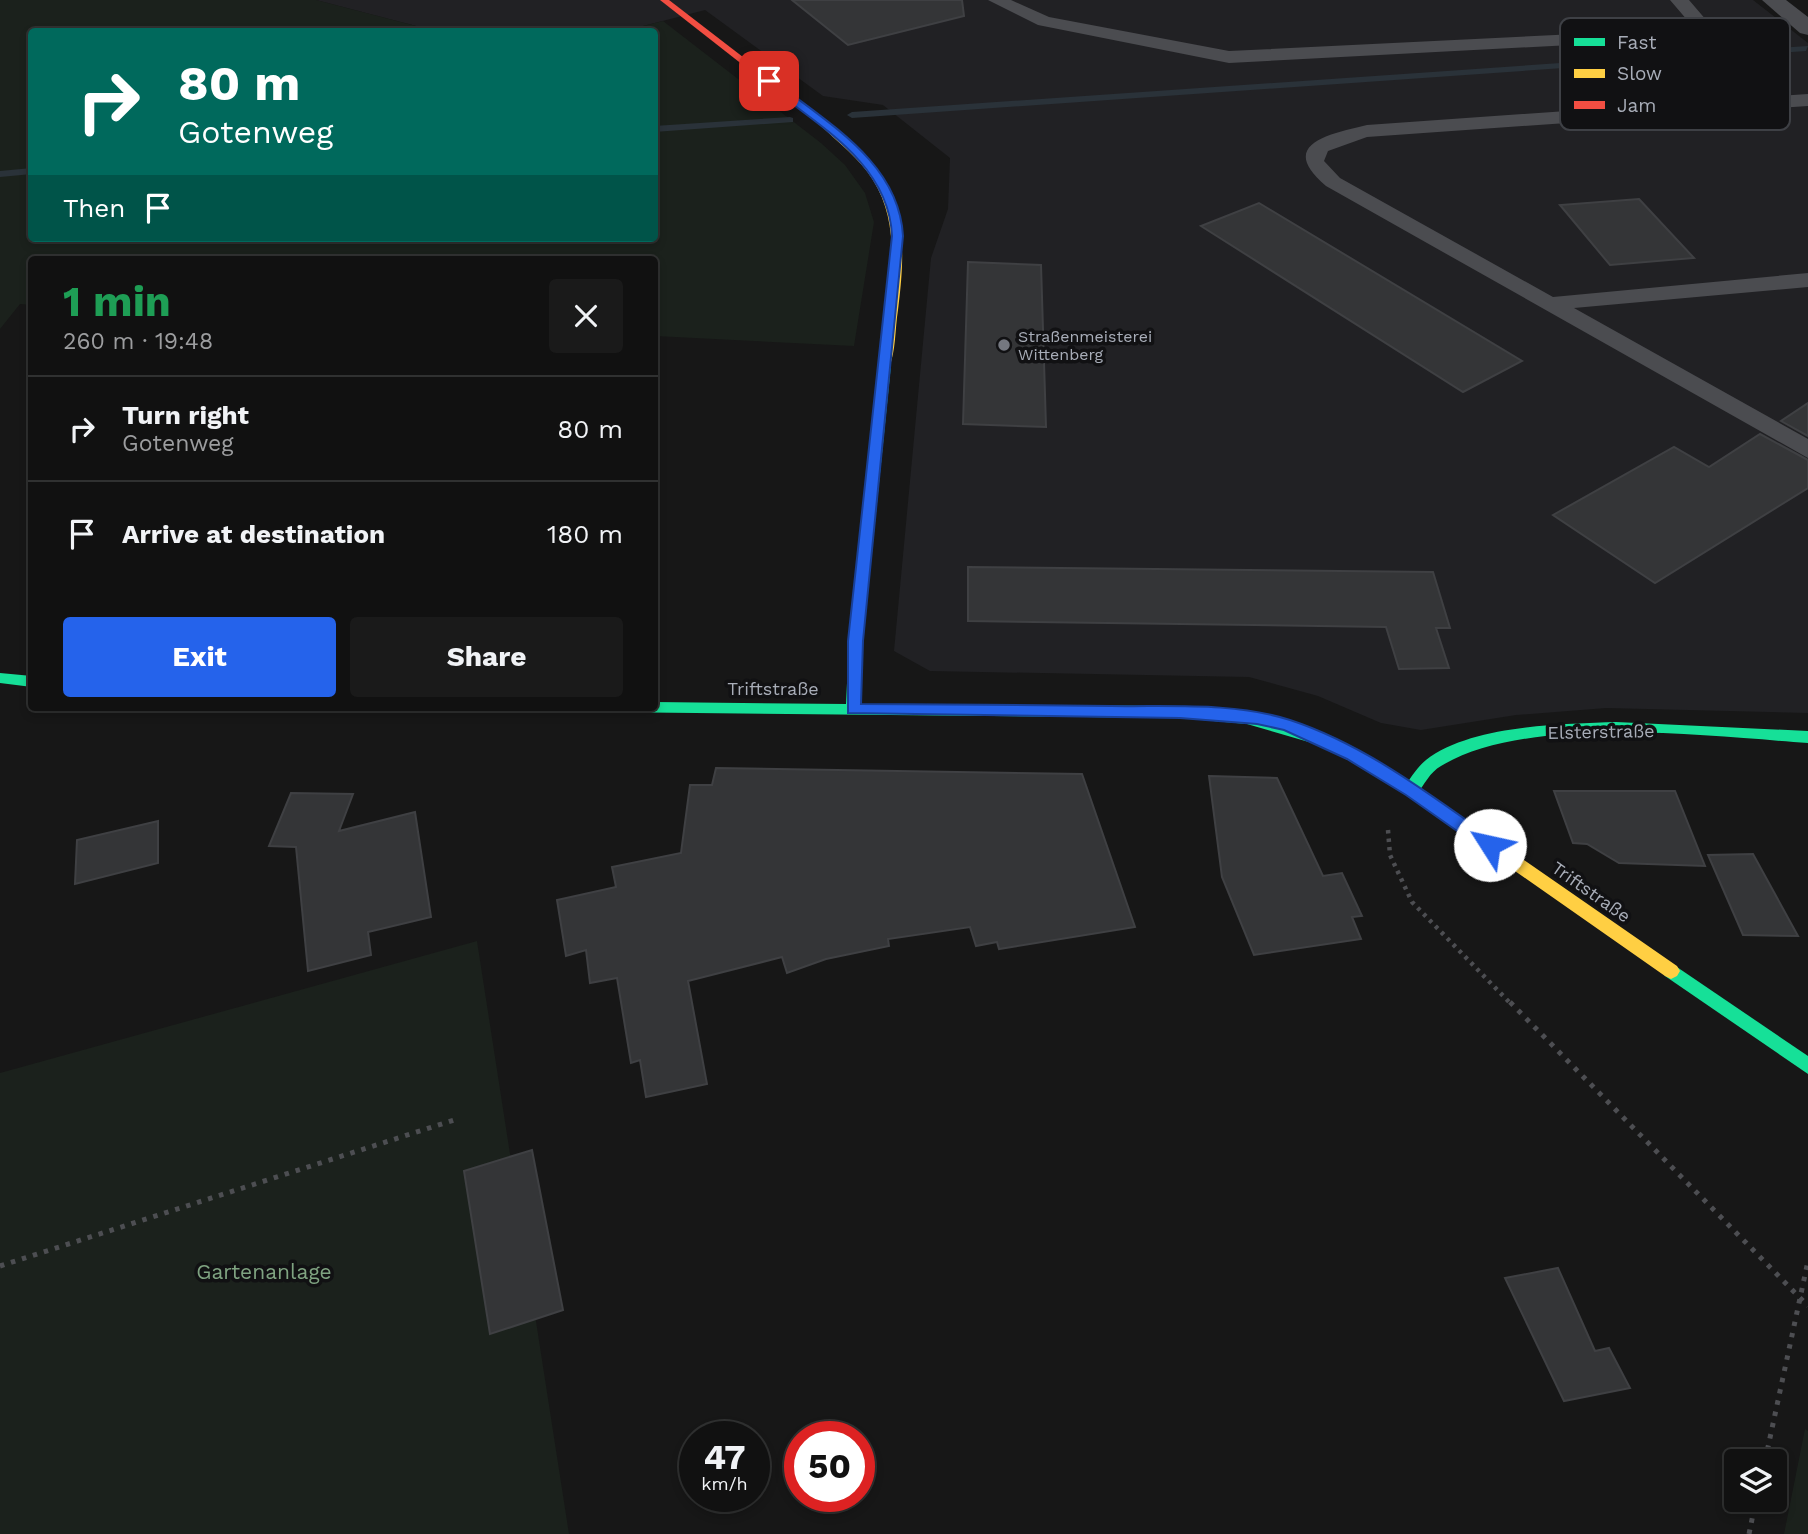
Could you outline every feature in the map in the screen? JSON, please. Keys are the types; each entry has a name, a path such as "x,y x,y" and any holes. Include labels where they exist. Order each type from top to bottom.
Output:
{"street":[{"path":"664,0 852,146 877,173 893,203 898,236 856,641 853,709"},
{"path":"1773,0 1808,28"},
{"path":"0,678 28,682"},
{"name":"Triftstraße","path":"658,708 1180,712 1257,718 1321,739 1411,790 1808,1066"},
{"name":"Elsterstraße","path":"1411,790 1434,763 1453,753 1480,743 1521,735 1619,729 1808,737"}],"lane":[{"path":"997,0 1044,21 1229,57 1560,40"},
{"path":"1679,0 1695,18"},
{"path":"1790,101 1808,100"},
{"path":"1560,117 1367,131 1324,142 1315,151 1314,162 1319,172 1334,183 1808,450"},
{"path":"1548,304 1808,280"}],"path":[{"path":"1411,790 1387,831 1390,855 1412,902 1800,1301 1808,1306"},
{"path":"0,1266 454,1120"},
{"path":"1768,1449 1808,1261"},
{"path":"1749,1534 1754,1512"}],"shaded area":[{"path":"316,0 1753,0 1776,18 1560,18 1560,130 1790,130 1790,29 1808,43 1808,713 1606,708 1516,715 1421,730 1381,723 1318,696 1249,677 930,671 894,651 931,258 948,209 950,158 883,105 823,96 705,10 636,28 416,26"}],"green space":[{"path":"0,0 316,0 416,26 436,28 28,28 28,242 658,242 658,28 636,28 663,21 821,143 845,165 865,193 874,222 854,346 658,336 658,256 28,256 28,305 20,304 0,329"},
{"name":"Gartenanlage","path":"477,941 569,1534 0,1534 0,1073"},
{"path":"1805,1429 1808,1431 1808,1534 1784,1534"}],"building":[{"path":"792,0 962,0 964,16 848,45"},
{"path":"1639,199 1694,258 1610,265 1560,205"},
{"path":"1259,203 1522,361 1463,392 1201,226"},
{"name":"Straßenmeisterei Wittenberg","path":"968,262 1041,265 1046,427 963,424"},
{"path":"1808,403 1808,436 1781,421"},
{"path":"1760,434 1808,460 1808,488 1655,583 1553,515 1674,447 1709,467"},
{"path":"968,567 1433,572 1450,628 1436,628 1449,668 1399,669 1386,627 968,621"},
{"path":"716,768 1082,774 1135,927 999,949 997,942 976,946 970,927 888,939 889,946 826,959 787,973 782,957 688,981 707,1084 646,1097 640,1060 631,1063 617,978 590,983 586,950 566,956 557,900 616,887 612,867 681,853 690,785 712,785"},
{"path":"1209,776 1277,778 1323,876 1342,873 1362,916 1352,917 1361,939 1254,955 1222,877"},
{"path":"1554,791 1675,791 1705,866 1619,863 1587,844 1573,843"},
{"path":"291,793 353,794 339,831 415,812 431,917 368,932 371,955 308,971 296,847 269,846"},
{"path":"158,821 158,863 75,884 77,840"},
{"path":"1753,854 1798,936 1743,935 1708,855"},
{"path":"532,1150 563,1310 490,1334 464,1171"},
{"path":"1558,1268 1595,1351 1609,1348 1630,1388 1564,1401 1505,1278"}],"waterway":[{"path":"1790,49 1806,48"},
{"path":"852,115 1560,65"},
{"path":"658,129 790,120"},
{"path":"0,174 28,171"}],"traffic: fast":[{"path":"853,709 856,641 885,365"},
{"path":"0,678 28,682"},
{"path":"658,708 1180,712 1247,718 1319,739"},
{"path":"1411,790 1435,762 1470,746 1514,735 1563,729 1616,728 1808,737"},
{"path":"1671,971 1808,1066"}],"traffic: slow":[{"path":"824,124 856,152 878,179 891,205 896,231 897,260 885,365"},
{"path":"1319,739 1354,756 1411,790 1671,971"}],"traffic: jam":[{"path":"664,0 824,124"}],"place":[{"name":"Straßenmeisterei Wittenberg","path":"1004,345"}],"route":[{"path":"769,81 866,159 886,187 897,219 898,236 856,641 853,709 1180,712 1257,718 1287,725 1353,755 1411,790 1490,845"}]}
